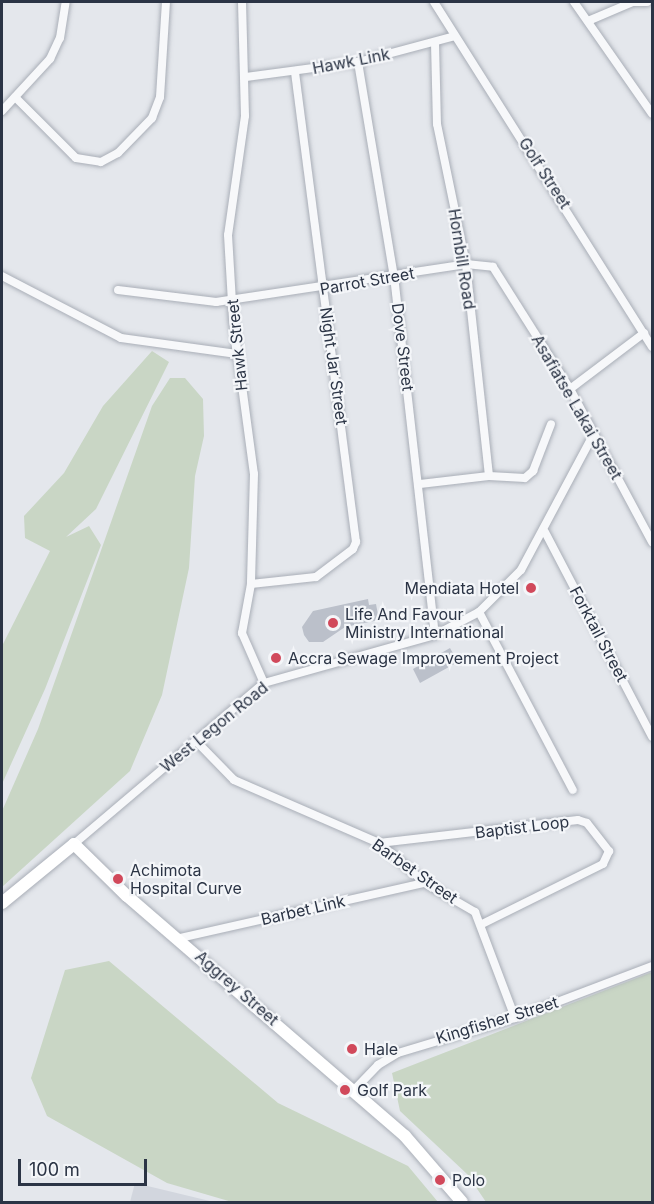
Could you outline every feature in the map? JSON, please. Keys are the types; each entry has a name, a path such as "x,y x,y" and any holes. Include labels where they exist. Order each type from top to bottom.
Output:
{"main road":[{"path":"2,903 74,844"},
{"name":"Aggrey Street","path":"74,844 127,896 180,938 430,1162 462,1203"}],"street":[{"path":"2,111 50,60 60,38 66,2"},
{"path":"15,97 76,158 101,162 118,153 152,118 160,97 166,2"},
{"name":"Hawk Street","path":"242,2 246,77 228,236 237,354 254,474 251,584 243,641 264,683"},
{"name":"Golf Street","path":"436,2 455,36 652,347"},
{"path":"574,2 649,100 652,114"},
{"path":"588,21 633,2 647,2"},
{"name":"Hawk Link","path":"246,77 358,62 455,36"},
{"name":"Hornbill Road","path":"435,43 437,124 465,264 489,476"},
{"name":"Dove Street","path":"358,62 394,276 420,484 435,634"},
{"name":"Night Jar Street","path":"251,584 316,577 356,542 295,71"},
{"name":"Parrot Street","path":"118,290 232,300 324,289 465,264 487,264 498,273"},
{"name":"Asafiatse Lakai Street","path":"498,273 570,389 652,542"},
{"path":"2,276 121,338 237,354"},
{"path":"570,389 644,333"},
{"path":"420,484 489,476 530,476 551,424"},
{"name":"West Legon Road","path":"74,844 264,683 435,634 479,612 521,570 545,532 593,435"},
{"name":"Forktail Street","path":"545,532 652,737"},
{"path":"479,612 573,790"},
{"name":"Barbet Street","path":"196,741 234,780 380,843 425,883 475,912 482,924 515,1018"},
{"name":"Baptist Loop","path":"380,843 579,820 587,823 609,851 603,864 482,924"},
{"name":"Barbet Link","path":"180,938 425,883"},
{"name":"Kingfisher Street","path":"353,1091 378,1065 398,1053 515,1018 652,966"}],"shaded area":[{"path":"135,1183 214,1202 130,1202"}],"green space":[{"path":"152,351 169,362 96,509 66,537 89,526 101,545 45,689 2,784 2,646 50,551 25,538 24,516 64,473 103,406"},
{"path":"170,378 185,378 203,399 204,436 195,476 189,568 162,695 130,771 2,887 2,811 38,729 152,406"},
{"path":"109,961 278,1103 408,1166 438,1202 232,1202 167,1183 47,1116 31,1078 65,970"},
{"path":"652,972 652,1202 486,1202 467,1174 400,1111 392,1073"}],"building":[{"name":"Life And Favour Ministry International","path":"368,599 369,605 376,604 379,620 345,627 323,642 309,642 304,635 302,627 313,611"},
{"path":"450,648 458,662 420,683 413,669"}],"place":[{"name":"Mendiata Hotel","path":"531,588"},
{"name":"Life And Favour Ministry International","path":"333,623"},
{"name":"Accra Sewage Improvement Project","path":"276,658"},
{"name":"Achimota Hospital Curve","path":"118,879"},
{"name":"Hale","path":"352,1049"},
{"name":"Golf Park","path":"345,1090"},
{"name":"Polo","path":"440,1180"}]}
